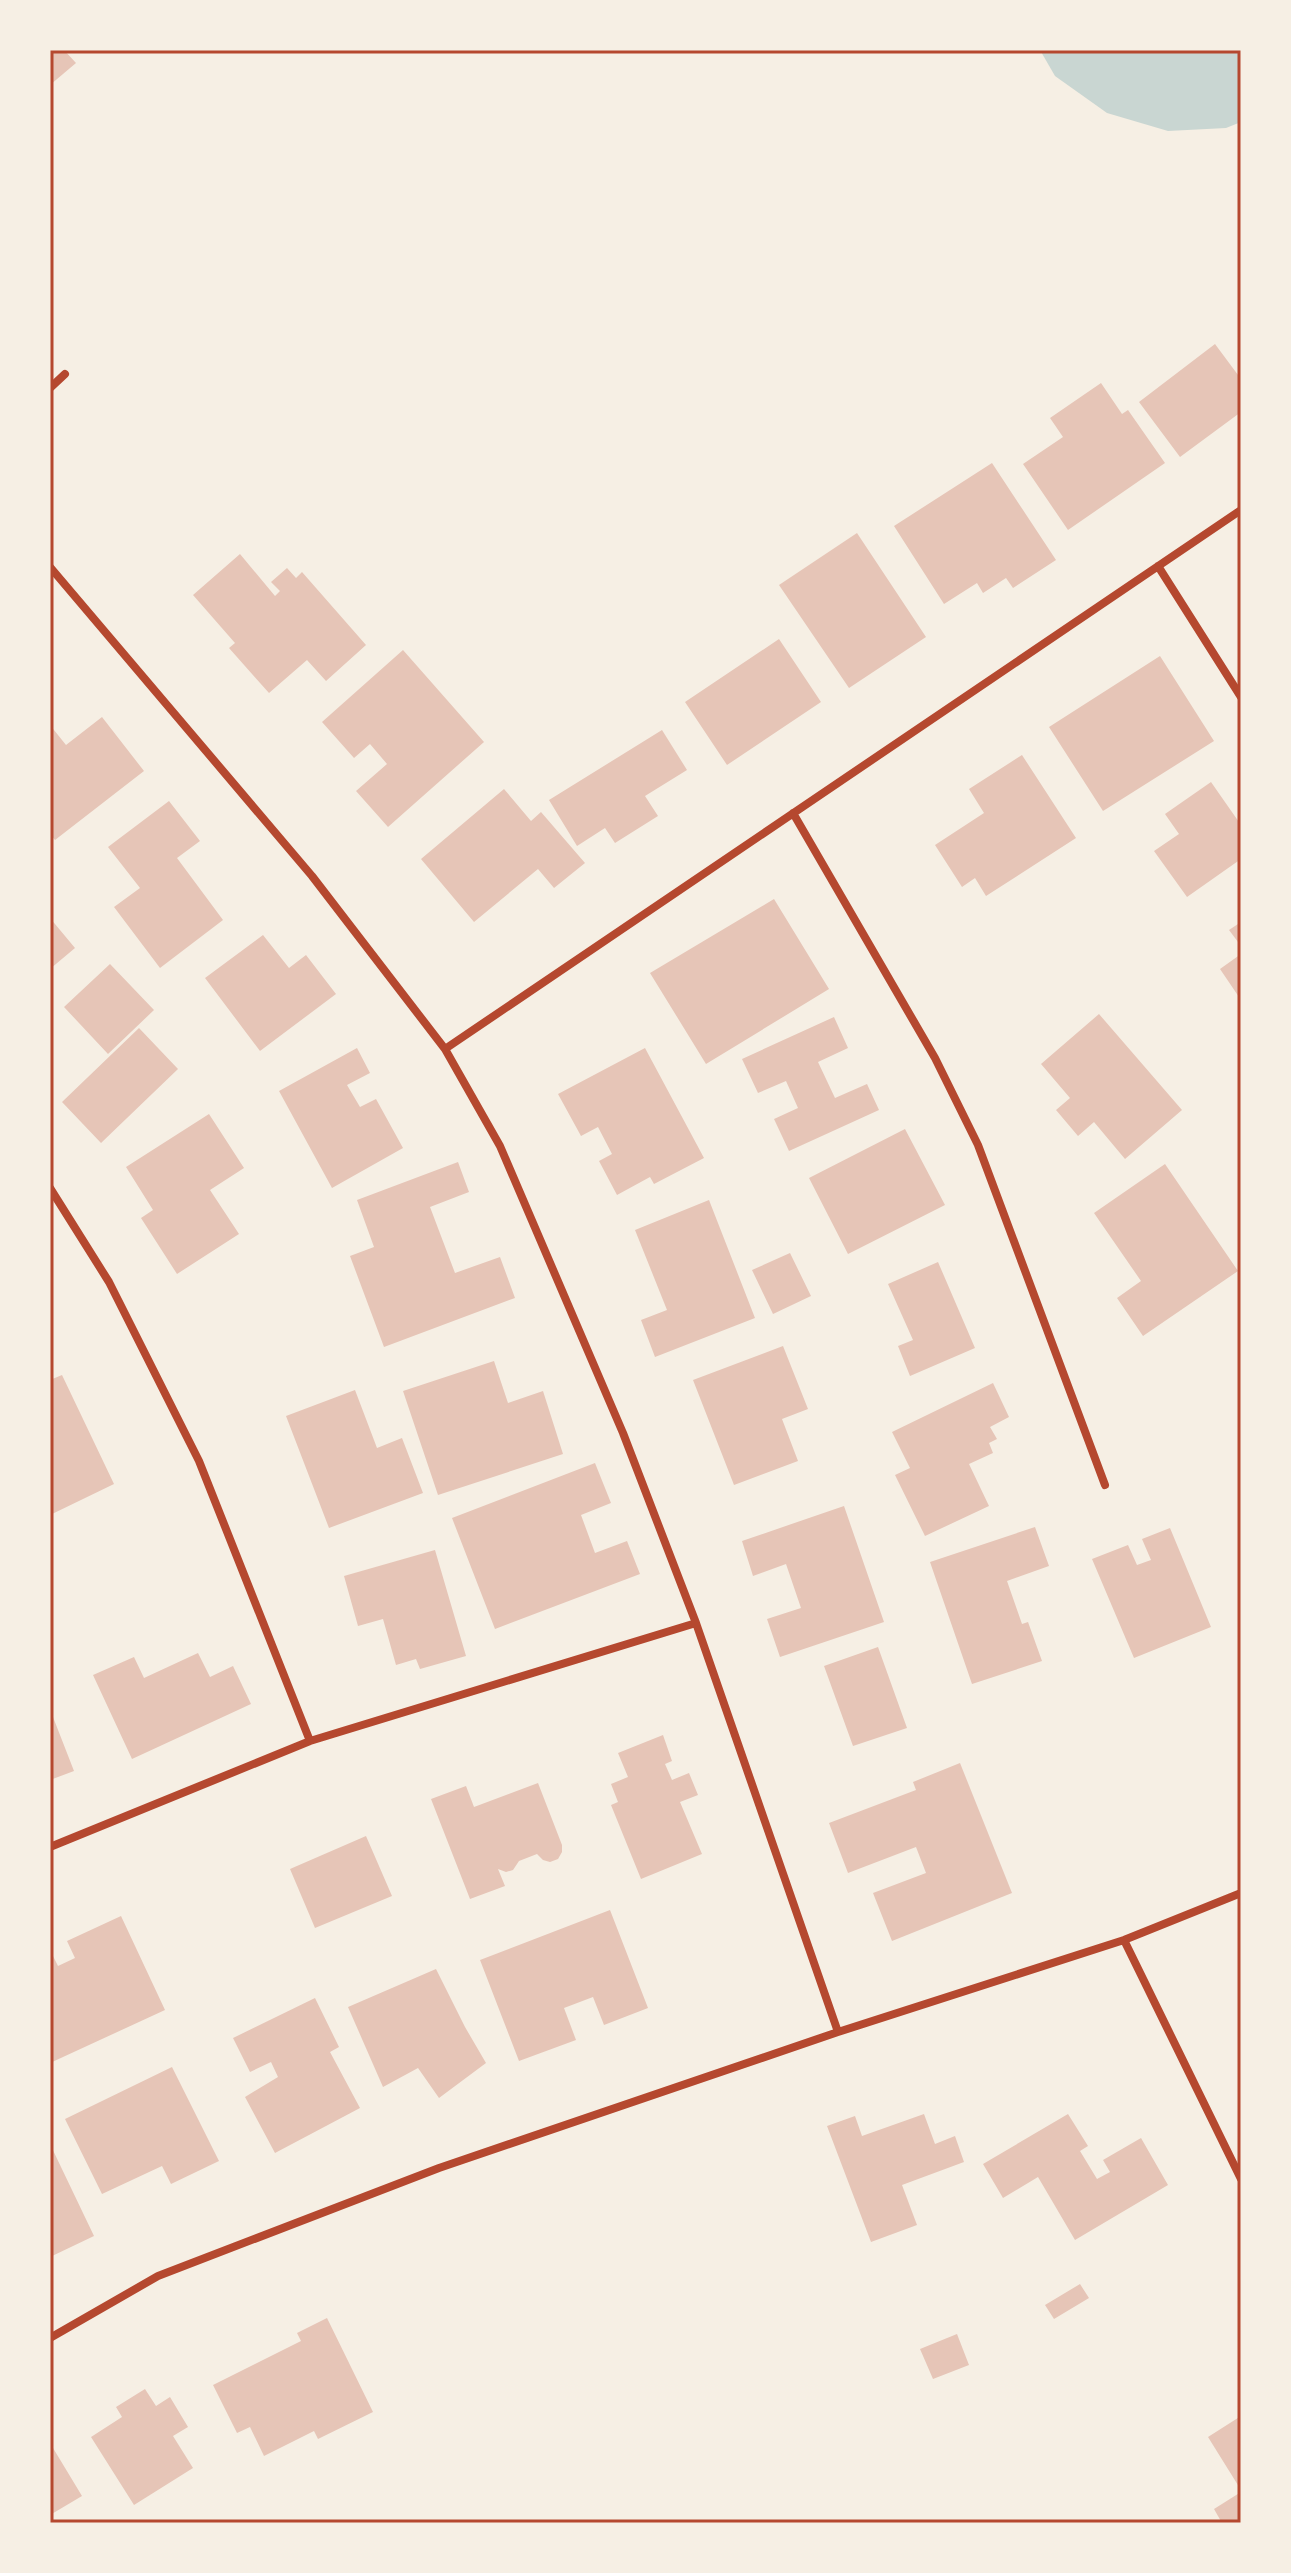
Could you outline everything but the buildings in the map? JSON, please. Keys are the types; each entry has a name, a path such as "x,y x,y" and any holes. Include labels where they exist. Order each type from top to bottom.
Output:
{"street":[{"path":"50,388 65,374"},
{"path":"445,1049 1241,510"},
{"path":"1158,566 1241,697"},
{"path":"50,567 312,876 445,1049 500,1146 623,1433 696,1623 838,2032"},
{"path":"793,813 928,1045 978,1145 1105,1485"},
{"path":"50,1188 109,1282 199,1461 310,1741"},
{"path":"50,1847 310,1741 696,1623"},
{"path":"50,2338 158,2276 439,2168 838,2032 1124,1940 1241,1893"},
{"path":"1124,1940 1241,2179"}],"shaded area":[{"path":"1040,50 1241,50 1241,122 1226,128 1168,131 1107,113 1055,76"}]}
